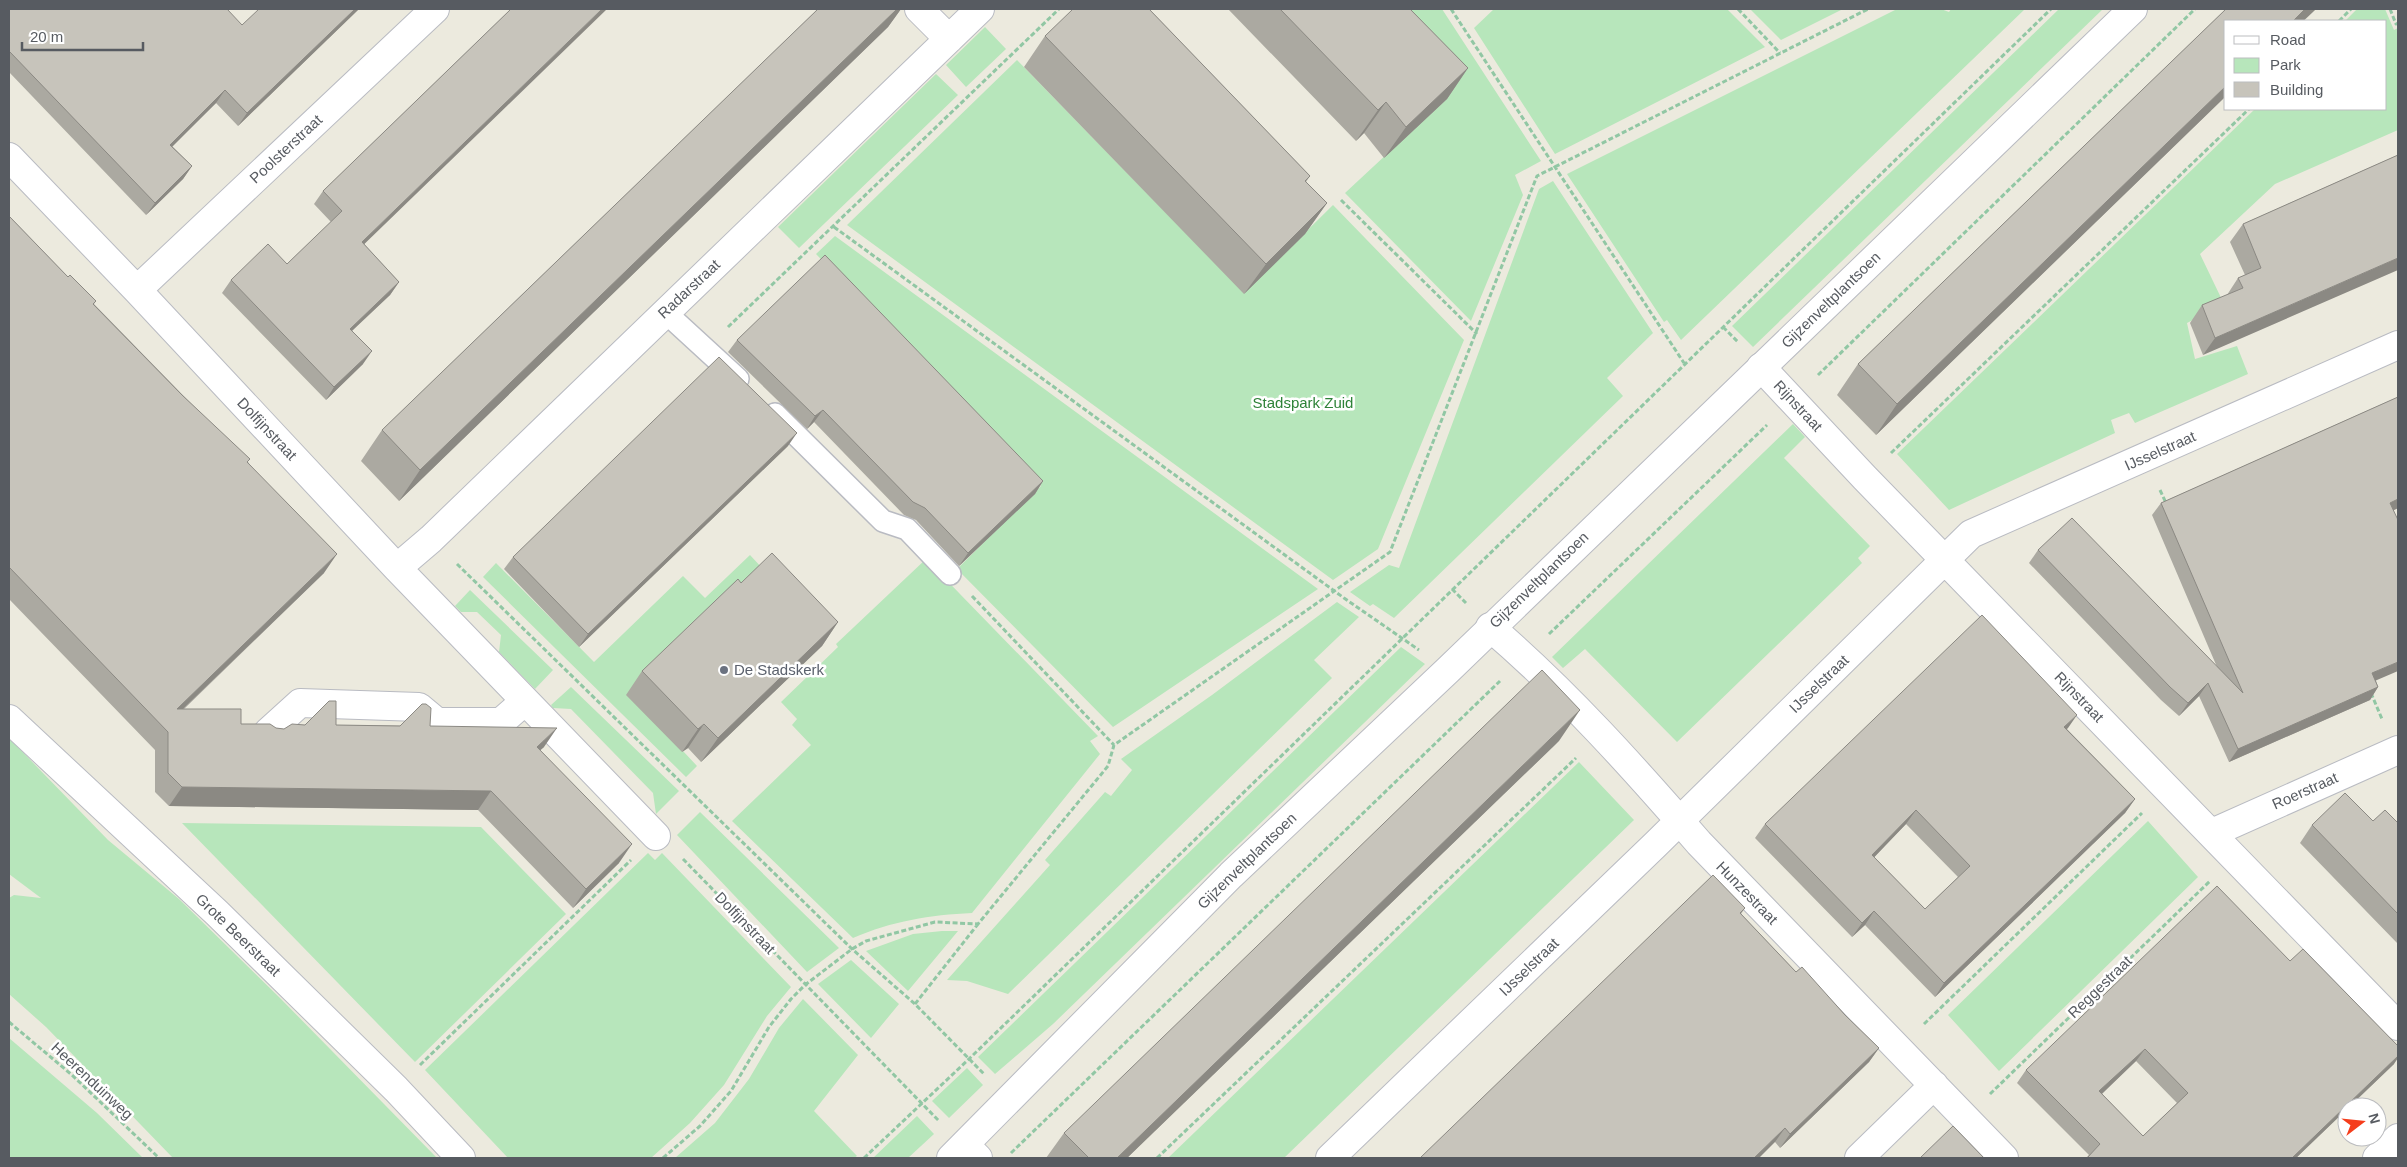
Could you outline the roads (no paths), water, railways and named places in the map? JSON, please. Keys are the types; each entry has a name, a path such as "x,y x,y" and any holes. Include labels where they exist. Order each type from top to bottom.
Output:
{"street":[{"name":"Poolsterstraat","path":"137,290 435,9"},
{"path":"919,9 949,40"},
{"name":"Radarstraat","path":"397,568 431,539 980,9"},
{"name":"Gijzenveltplantsoen","path":"965,1154 1009,1100 1231,875 1448,670 1490,627 2133,9"},
{"name":"Dolfijnstraat","path":"9,157 137,290 397,568 656,836"},
{"name":"IJsselstraat","path":"1330,1158 1971,534 2398,345"},
{"name":"Rijnstraat","path":"1761,367 1865,478 2235,856 2398,1026"},
{"name":"Hunzestraat","path":"1490,627 1525,657 1706,850 2004,1158"},
{"path":"268,732 300,704 419,707 437,722 501,722 524,701"},
{"name":"Grote Beerstraat","path":"9,719 217,913 396,1089 461,1158"},
{"name":"Roerstraat","path":"2212,833 2398,750"},
{"path":"1859,1158 1934,1085"},
{"path":"2377,1158 2398,1138"}],"lane":[{"path":"665,312 706,348 883,521 907,530 950,574"}],"place":[{"name":"De Stadskerk","path":"724,670"}],"park label":[{"name":"Stadspark Zuid","path":"1303,403"}]}
